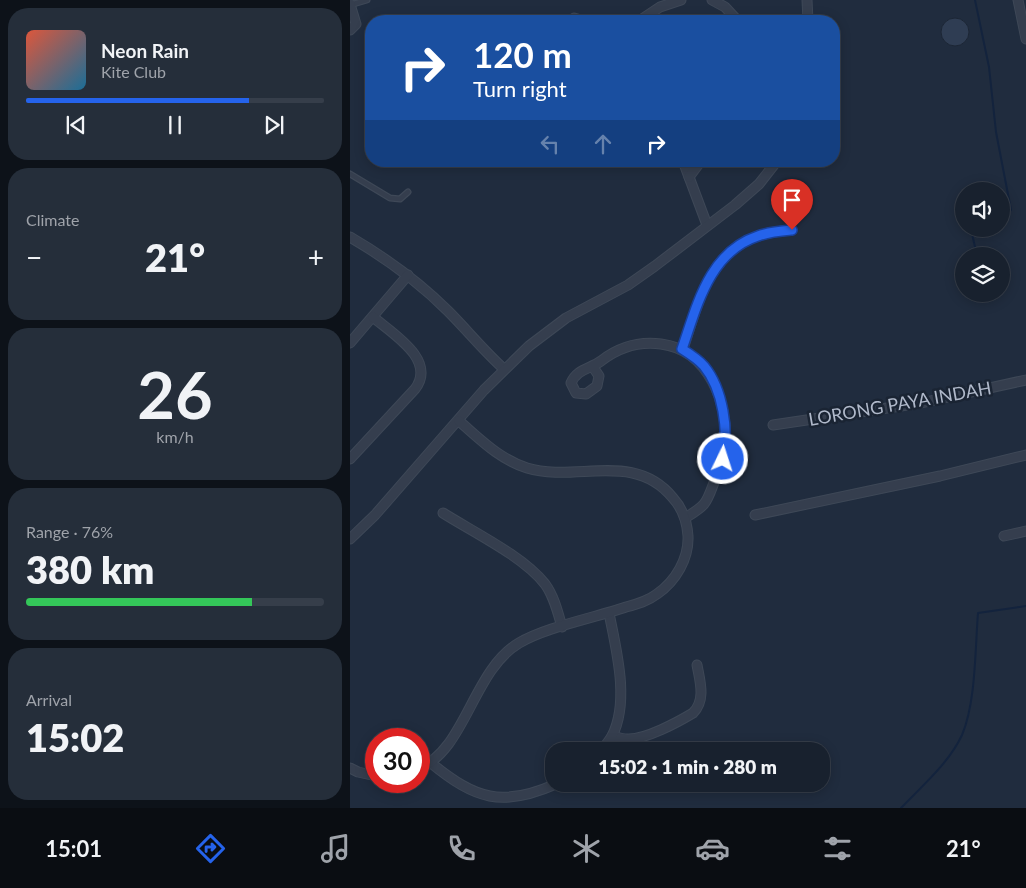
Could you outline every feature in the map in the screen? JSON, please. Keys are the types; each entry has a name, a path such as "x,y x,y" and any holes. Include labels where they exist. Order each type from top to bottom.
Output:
{"street":[{"path":"648,15 660,7 681,0"},
{"path":"712,0 725,7 732,15"},
{"path":"807,0 808,15"},
{"path":"1018,0 1026,39"},
{"path":"350,5 356,24 350,30"},
{"path":"685,167 707,225"},
{"path":"688,178 696,167"},
{"path":"350,539 376,515 504,369 559,323 645,274 759,184 772,167"},
{"path":"682,349 705,285 723,260 738,247 758,236 792,230"},
{"path":"350,238 408,275 449,312 504,369"},
{"path":"350,343 408,275"},
{"path":"350,459 415,389 421,376 421,365 414,353 373,317"},
{"path":"593,367 613,353 635,344 658,344 682,349 704,367 715,385 720,400 725,442 723,459 706,501 685,518"},
{"name":"LORONG PAYA INDAH","path":"774,425 921,403 1026,380"},
{"path":"459,421 502,457 529,468 567,472 622,470 647,478 670,494 685,518 688,546 683,562 675,577 652,597 609,614 525,640 504,655 487,675 459,726 431,763 468,790 491,797 520,798 545,788"},
{"path":"755,515 1026,455"},
{"path":"443,513 503,550 538,577 545,584 551,595 562,627"},
{"path":"1004,536 1026,531"},
{"path":"608,742 612,736 618,716 620,688 618,660 609,614"},
{"path":"612,736 626,739 638,738 654,732 697,708 701,697 697,665"},
{"path":"350,768 365,774"}],"lane":[{"path":"350,5 367,0"},
{"path":"350,174 390,198 400,199 408,192"}],"building":[{"path":"955,18 965,22 969,32 965,42 955,46 945,42 941,32 945,22"}],"waterway":[{"path":"975,0 989,67 996,132 1006,182"},
{"path":"1010,205 1010,210"},
{"path":"973,237 975,247"},
{"path":"901,808 943,765 962,735 970,707 978,613 1026,606"}],"route":[{"path":"723,459 725,436 718,393 704,367 698,360 682,349 708,278 730,252 758,236 792,230"}]}
